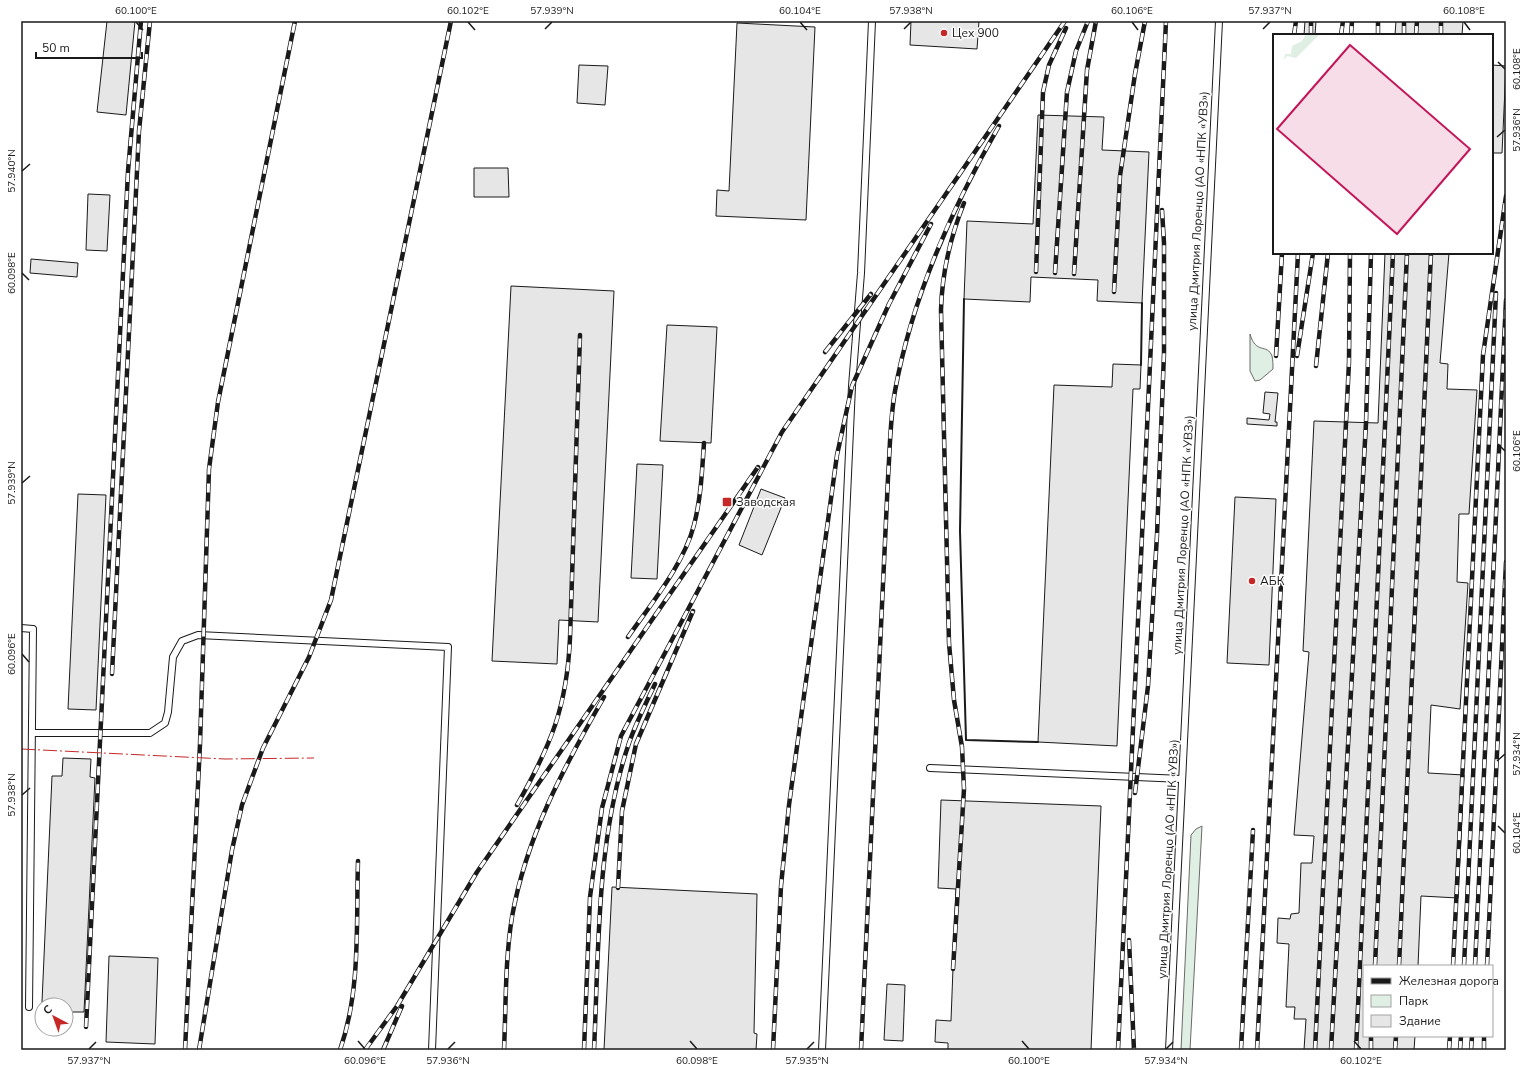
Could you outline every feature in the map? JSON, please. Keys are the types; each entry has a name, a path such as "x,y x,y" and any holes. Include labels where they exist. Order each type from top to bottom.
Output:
{"lane":[{"path":"822,1050 852,386 860,273 872,21"},
{"name":"улица Дмитрия Лоренцо (АО «НПК «УВЗ»)","path":"1169,1050 1219,21"},
{"path":"21,628 33,629 29,1007"},
{"path":"32,733 150,732 165,724 168,712 173,657 182,641 198,635 448,647 432,1050"},
{"path":"930,768 1182,779"}],"green space":[{"path":"1250,334 1252,340 1258,347 1270,352 1273,361 1273,369 1260,380 1255,381 1250,371"},
{"path":"1202,826 1190,1050 1181,1050 1191,835 1196,829"}],"building":[{"path":"107,21 135,21 126,115 97,112"},
{"name":"Цех 900","path":"911,21 979,21 977,49 910,45"},
{"path":"1305,21 1316,21 1315,34 1304,34"},
{"path":"1396,21 1463,21 1462,34 1395,34"},
{"path":"737,23 815,27 806,220 716,216 717,190 729,191"},
{"path":"579,65 608,66 605,105 577,103"},
{"path":"1493,65 1506,66 1502,153 1493,153"},
{"path":"1038,115 1104,117 1102,150 1149,152 1142,303 1097,301 1098,280 1031,277 1030,302 964,299 967,221 1033,224"},
{"path":"474,168 508,168 509,197 474,197"},
{"path":"88,194 110,195 107,251 86,250"},
{"path":"1385,254 1449,254 1440,363 1448,364 1447,389 1477,390 1469,514 1459,514 1457,582 1468,583 1460,709 1431,705 1428,773 1464,775 1458,898 1421,896 1418,965 1363,965 1363,1037 1415,1037 1414,1050 1304,1050 1306,1019 1294,1019 1295,1007 1286,1007 1289,944 1277,943 1278,918 1290,919 1291,914 1299,913 1301,863 1312,863 1314,836 1294,835 1309,652 1303,651 1314,421 1378,423"},
{"path":"31,259 78,263 77,277 30,273"},
{"path":"511,286 614,291 598,622 559,620 557,664 492,661"},
{"path":"667,325 717,327 711,443 660,441"},
{"path":"1113,364 1141,365 1140,389 1133,389 1117,746 1038,742 1054,385 1112,387"},
{"path":"1265,392 1278,393 1275,422 1277,422 1277,426 1247,424 1247,418 1269,420 1270,414 1263,413"},
{"path":"637,464 663,465 657,579 631,578"},
{"path":"761,489 785,498 762,555 739,545"},
{"path":"78,494 106,495 96,710 68,709"},
{"name":"АБК","path":"1235,497 1276,499 1269,665 1227,663"},
{"path":"63,758 91,759 90,777 95,778 84,1012 74,1012 74,997 42,997 52,776 62,776"},
{"path":"941,800 1101,806 1091,1050 948,1050 948,1043 935,1042 936,1020 951,1021 956,889 938,888"},
{"path":"612,887 757,894 754,1033 757,1034 756,1050 604,1050"},
{"path":"109,956 158,958 155,1044 106,1042"},
{"path":"887,984 905,985 903,1041 884,1040"}],"railway":[{"path":"86,1027 128,171 141,21"},
{"path":"112,674 139,131 150,21"},
{"path":"185,1050 200,744 209,469 218,402 295,21"},
{"path":"199,1050 232,850 242,805 263,748 309,657 331,600 451,21"},
{"path":"584,1050 590,897 602,808 621,736 782,432 1065,21"},
{"path":"1055,273 1067,92 1076,51 1088,21"},
{"path":"1074,274 1087,70 1096,21"},
{"path":"1114,292 1120,176 1135,74 1145,21"},
{"path":"1118,1050 1166,21"},
{"path":"1294,34 1296,21"},
{"path":"1311,21 1311,34"},
{"path":"1341,34 1343,21"},
{"path":"1351,34 1352,21"},
{"path":"1378,21 1378,34"},
{"path":"1404,21 1404,34"},
{"path":"1416,34 1417,21"},
{"path":"1441,21 1441,34"},
{"path":"1036,272 1043,92 1049,65 1066,28"},
{"path":"861,1050 888,478 893,402 902,356 923,287 965,189 999,126"},
{"path":"1453,965 1483,355 1506,196"},
{"path":"953,969 964,789 962,747 954,700 949,643 941,310 945,269 955,229 964,203"},
{"path":"1135,793 1148,686 1157,535 1164,353 1164,243 1162,210"},
{"path":"773,1050 781,886 789,805 837,455 852,386 889,304 931,224"},
{"path":"1276,356 1282,254"},
{"path":"1257,1050 1298,254"},
{"path":"1297,356 1313,254"},
{"path":"1316,366 1328,254"},
{"path":"1315,1050 1349,362 1350,254"},
{"path":"1331,1050 1366,423 1371,254"},
{"path":"1356,1050 1393,254"},
{"path":"1375,965 1407,254"},
{"path":"1399,965 1431,254"},
{"path":"1464,965 1496,293"},
{"path":"825,352 871,294"},
{"path":"1475,965 1506,300"},
{"path":"517,805 539,763 555,725 561,705 568,663 580,335"},
{"path":"628,637 675,569 689,540 698,505 704,443"},
{"path":"365,1050 397,1006 477,872 758,467"},
{"path":"1487,965 1506,562"},
{"path":"618,888 622,811 636,744 693,611"},
{"path":"594,1050 601,895 610,818 618,780 629,743 655,684"},
{"path":"504,1050 508,950 512,917 518,887 548,803 604,697"},
{"path":"1241,1050 1253,830"},
{"path":"340,1050 347,1027 354,980 357,933 358,861"},
{"path":"1129,940 1134,1050"},
{"path":"383,1050 402,1006"},
{"path":"1371,1037 1371,1050"},
{"path":"1395,1050 1396,1037"},
{"path":"1449,1050 1450,1037"},
{"path":"1460,1050 1461,1037"},
{"path":"1471,1050 1472,1037"},
{"path":"1484,1037 1484,1050"}],"wall":[{"path":"964,299 960,531 966,740 1038,742"},
{"path":"1141,365 1142,303"}],"power":[{"path":"21,749 225,759 314,758"}],"place":[{"name":"Цех 900","path":"944,33"},
{"name":"Заводская","path":"727,502"},
{"name":"АБК","path":"1252,581"}]}
